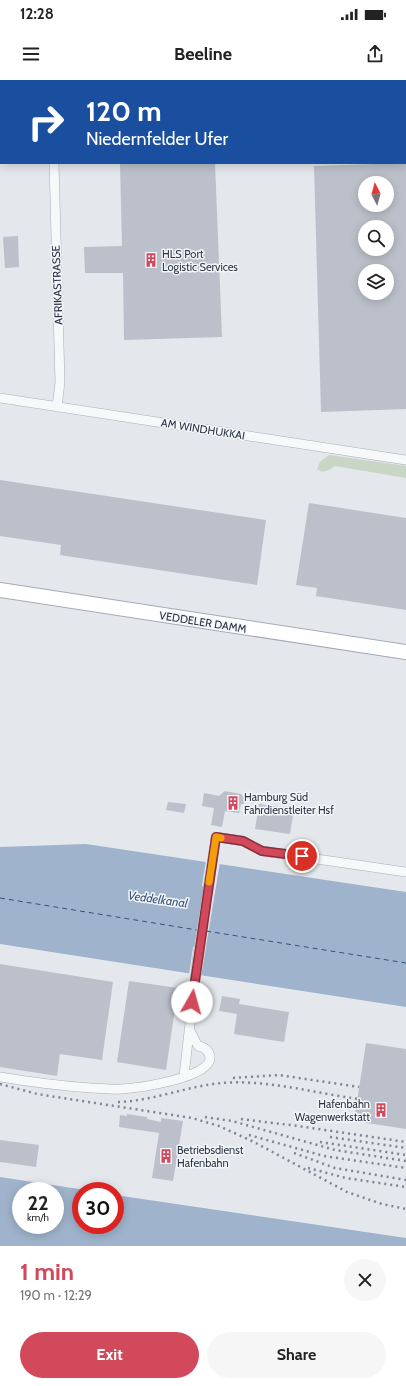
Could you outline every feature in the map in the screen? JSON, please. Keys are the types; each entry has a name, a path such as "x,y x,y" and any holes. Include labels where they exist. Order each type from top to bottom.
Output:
{"main road":[{"name":"VEDDELER DAMM","path":"0,590 406,652"}],"street":[{"name":"AFRIKASTRASSE","path":"54,164 60,382 57,407"},
{"name":"AM WINDHUKKAI","path":"0,398 406,460"},
{"path":"184,1076 194,988 216,837 243,841 262,851 406,872"},
{"path":"189,1029 198,1046"},
{"path":"0,1077 52,1086 119,1089 154,1085 198,1072 207,1066 210,1060 209,1053 205,1048 198,1046 186,1051"}],"green space":[{"path":"329,455 406,466 406,478 335,466 322,472 317,469 320,462"}],"water":[{"name":"Veddelkanal","path":"86,844 406,892 406,1007 0,944 0,847"},
{"path":"0,1177 33,1182 12,1182 12,1234 64,1234 64,1187 72,1188 72,1234 124,1234 124,1196 406,1238 406,1246 0,1246"}],"pier":[{"path":"206,860 220,862 201,977 189,975 193,947 197,947 206,887 202,886"}],"building":[{"name":"HLS Port Logistic Services","path":"120,164 215,164 222,337 124,340 123,273 85,273 84,247 122,246"},
{"path":"406,164 406,409 321,412 314,166"},
{"path":"18,236 19,267 5,268 3,237"},
{"path":"0,480 266,520 257,585 60,555 61,545 0,536"},
{"path":"309,503 406,518 406,610 316,596 317,588 296,585"},
{"path":"225,791 241,794 245,799 244,804 241,804 239,813 225,811 222,827 211,825 214,808 202,806 204,793 219,796"},
{"path":"168,802 186,804 184,813 166,810"},
{"path":"259,804 294,809 290,834 255,829"},
{"path":"0,964 113,982 102,1060 60,1054 57,1076 0,1067"},
{"path":"129,981 178,988 166,1070 117,1062"},
{"path":"222,996 240,999 239,1004 289,1012 284,1042 234,1034 237,1014 219,1011"},
{"path":"366,1043 406,1049 406,1129 354,1121"},
{"name":"Betriebsdienst Hafenbahn","path":"127,1114 147,1117 147,1119 161,1122 161,1118 183,1121 173,1181 152,1178 159,1133 119,1127 120,1115 127,1116"},
{"path":"0,1140 39,1145 36,1167 0,1162"}],"ferry route":[{"path":"0,898 197,930"},
{"path":"206,931 406,963"}],"railway":[{"path":"233,1078 279,1075 359,1087"},
{"path":"118,1102 144,1099 196,1087 238,1082 290,1087 358,1099"},
{"path":"0,1084 37,1094 192,1118 219,1126 254,1142 347,1192 382,1204 406,1209"},
{"path":"205,1117 232,1121 335,1150 406,1161"},
{"path":"241,1119 406,1142"},
{"path":"249,1135 324,1156 406,1168"},
{"path":"330,1137 406,1148"},
{"path":"320,1142 406,1155"},
{"path":"294,1153 335,1168 406,1180"},
{"path":"308,1168 346,1178 406,1187"}],"slow traffic":[{"path":"209,882 216,837 221,838"}],"place":[{"name":"HLS Port Logistic Services","path":"151,260"},
{"name":"Hamburg Süd Fahrdienstleiter Hsf","path":"233,803"},
{"name":"Hafenbahn Wagenwerkstatt","path":"381,1110"},
{"name":"Betriebsdienst Hafenbahn","path":"166,1156"}],"route":[{"path":"192,1002 216,837 243,841 262,851 302,856"}]}
